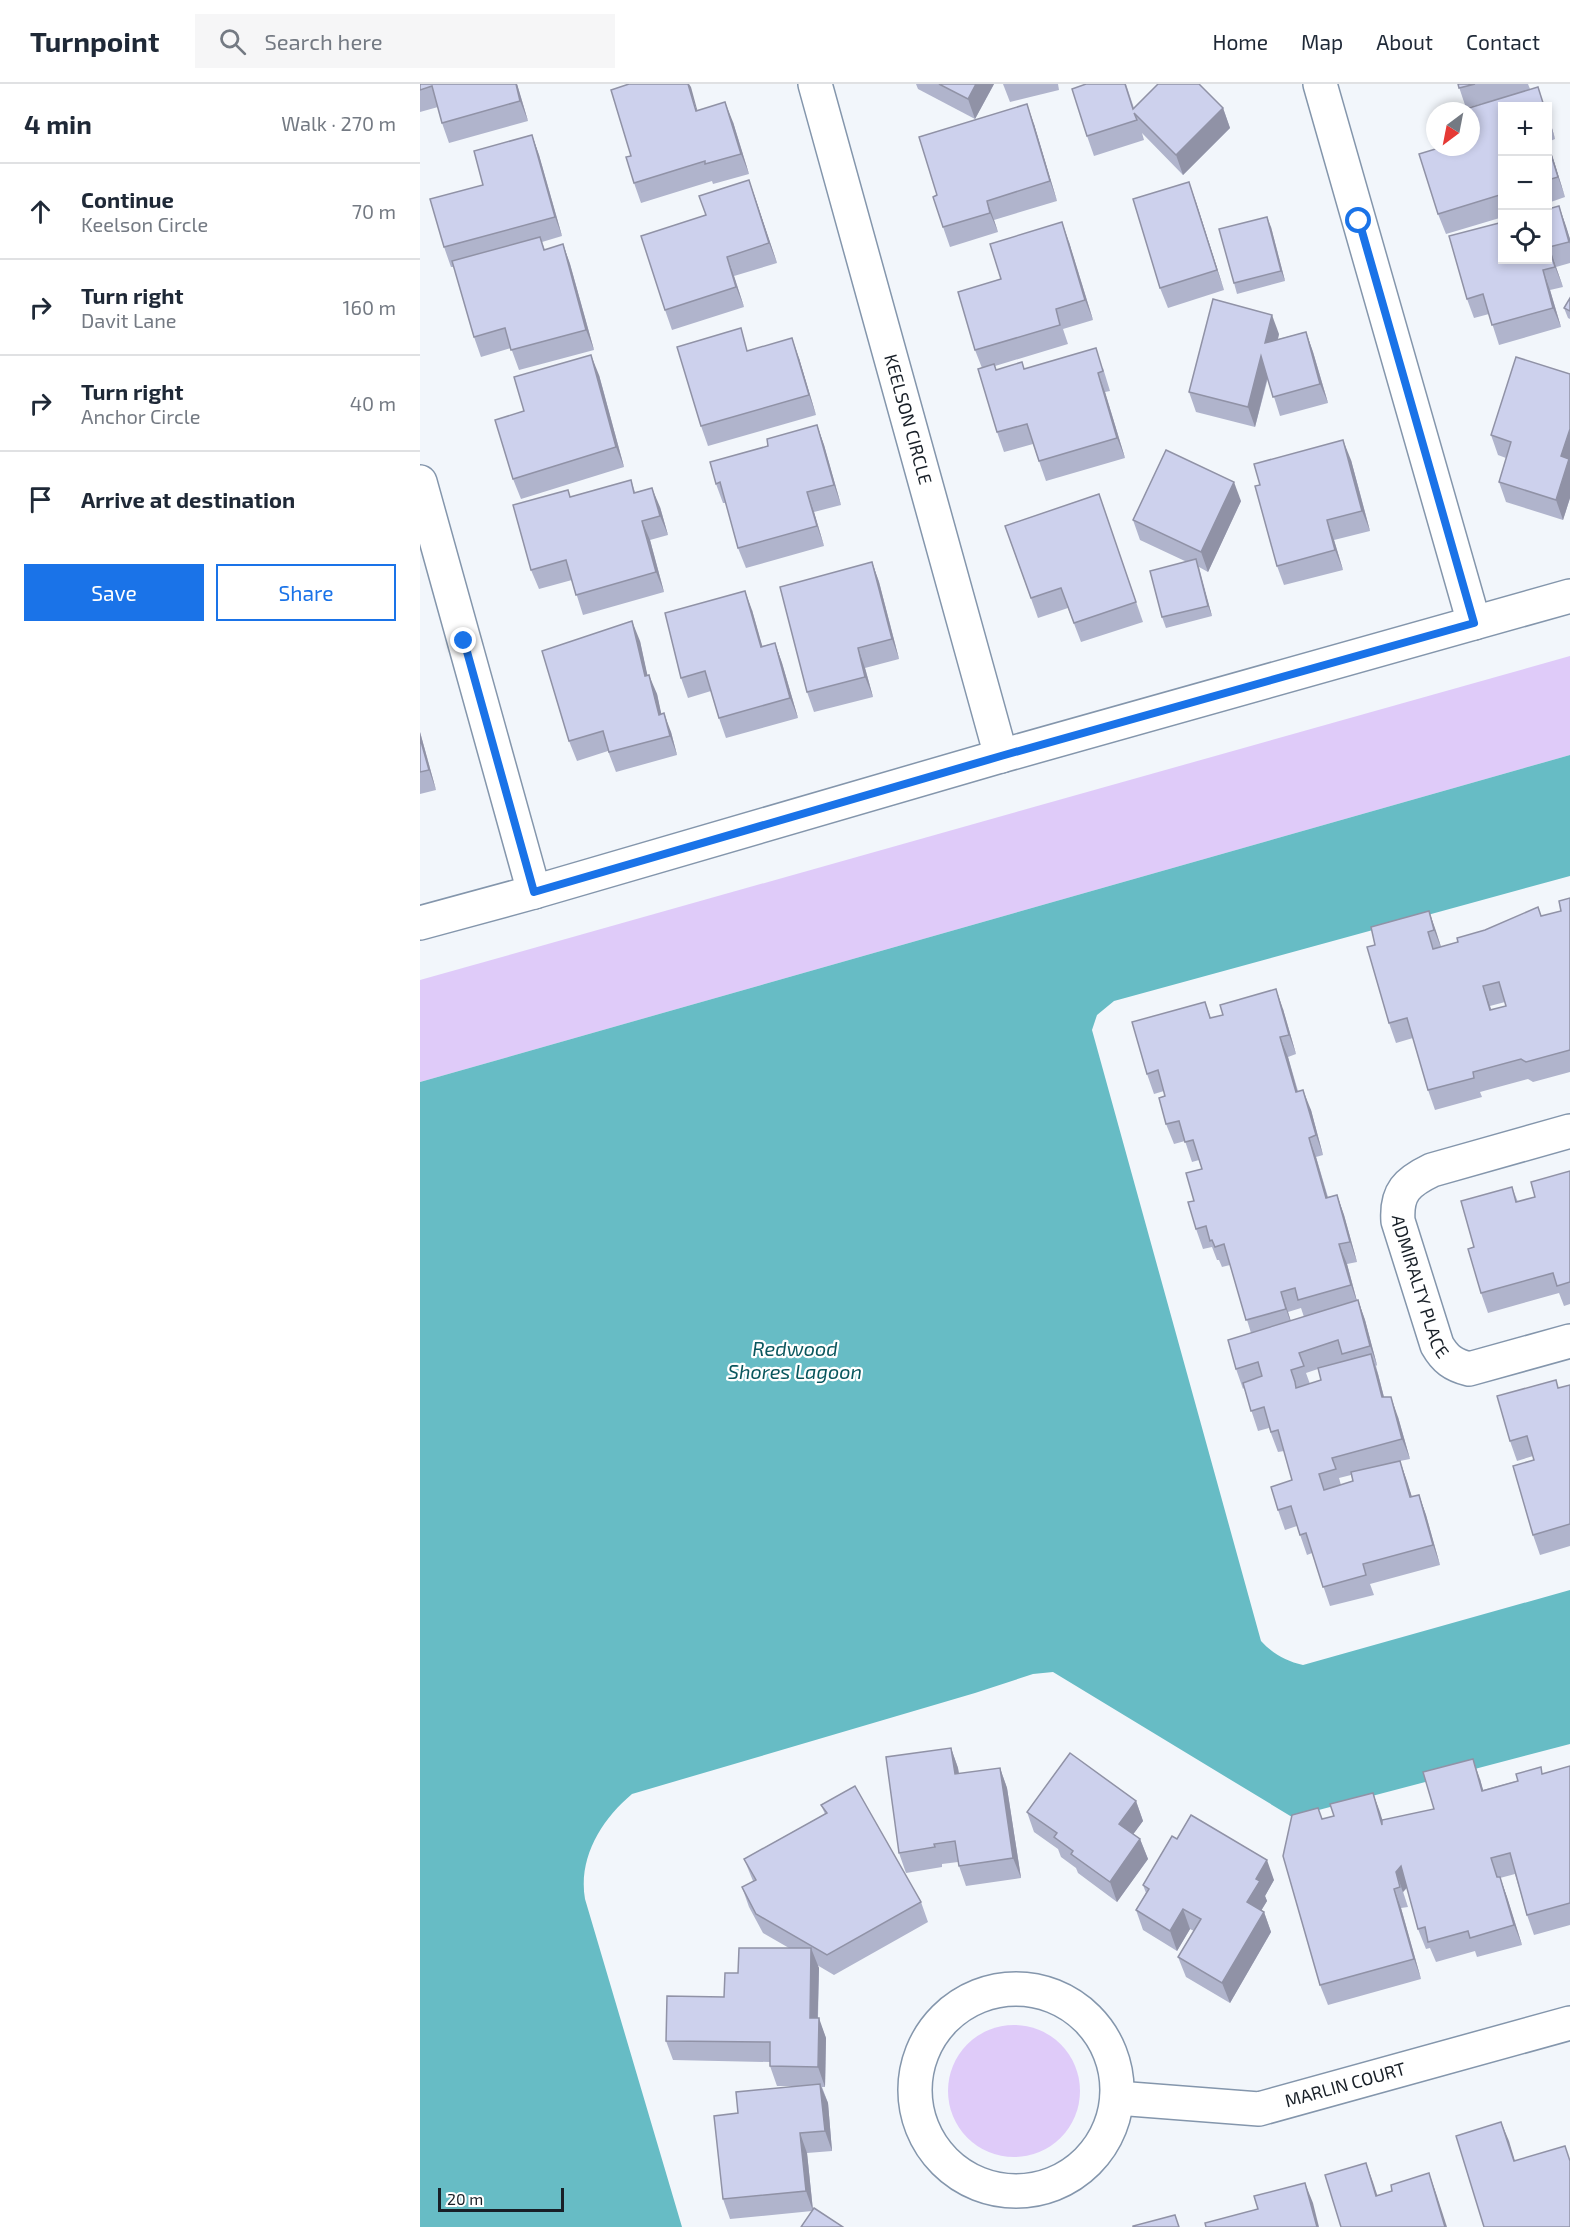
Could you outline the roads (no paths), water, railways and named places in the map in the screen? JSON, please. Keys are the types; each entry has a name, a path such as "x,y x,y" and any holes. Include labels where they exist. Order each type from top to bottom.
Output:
{"street":[{"name":"KEELSON CIRCLE","path":"815,84 1001,756"},
{"path":"1320,84 1474,623"},
{"path":"420,482 534,892"},
{"path":"420,923 1570,596"},
{"name":"ADMIRALTY PLACE","path":"1570,1131 1432,1170 1417,1178 1402,1191 1397,1206 1401,1233 1437,1345 1444,1357 1457,1366 1469,1369 1570,1341"},
{"path":"1006,1989 1041,1992 1074,2007 1099,2031 1114,2063 1117,2098 1110,2129 1093,2156 1070,2176 1040,2189 1008,2192 977,2184 950,2167 936,2151 929,2142 917,2113 915,2081 924,2047 944,2019 973,1999 1006,1989"},
{"name":"MARLIN COURT","path":"1117,2098 1259,2109 1570,2023"}],"water":[{"name":"Redwood Shores Lagoon","path":"1570,755 1570,876 1114,1001 1097,1015 1092,1030 1261,1641 1280,1656 1303,1665 1570,1590 1570,1744 1292,1817 1053,1672 1033,1674 632,1794 611,1816 594,1841 585,1869 585,1899 682,2227 420,2227 420,1082"}]}
